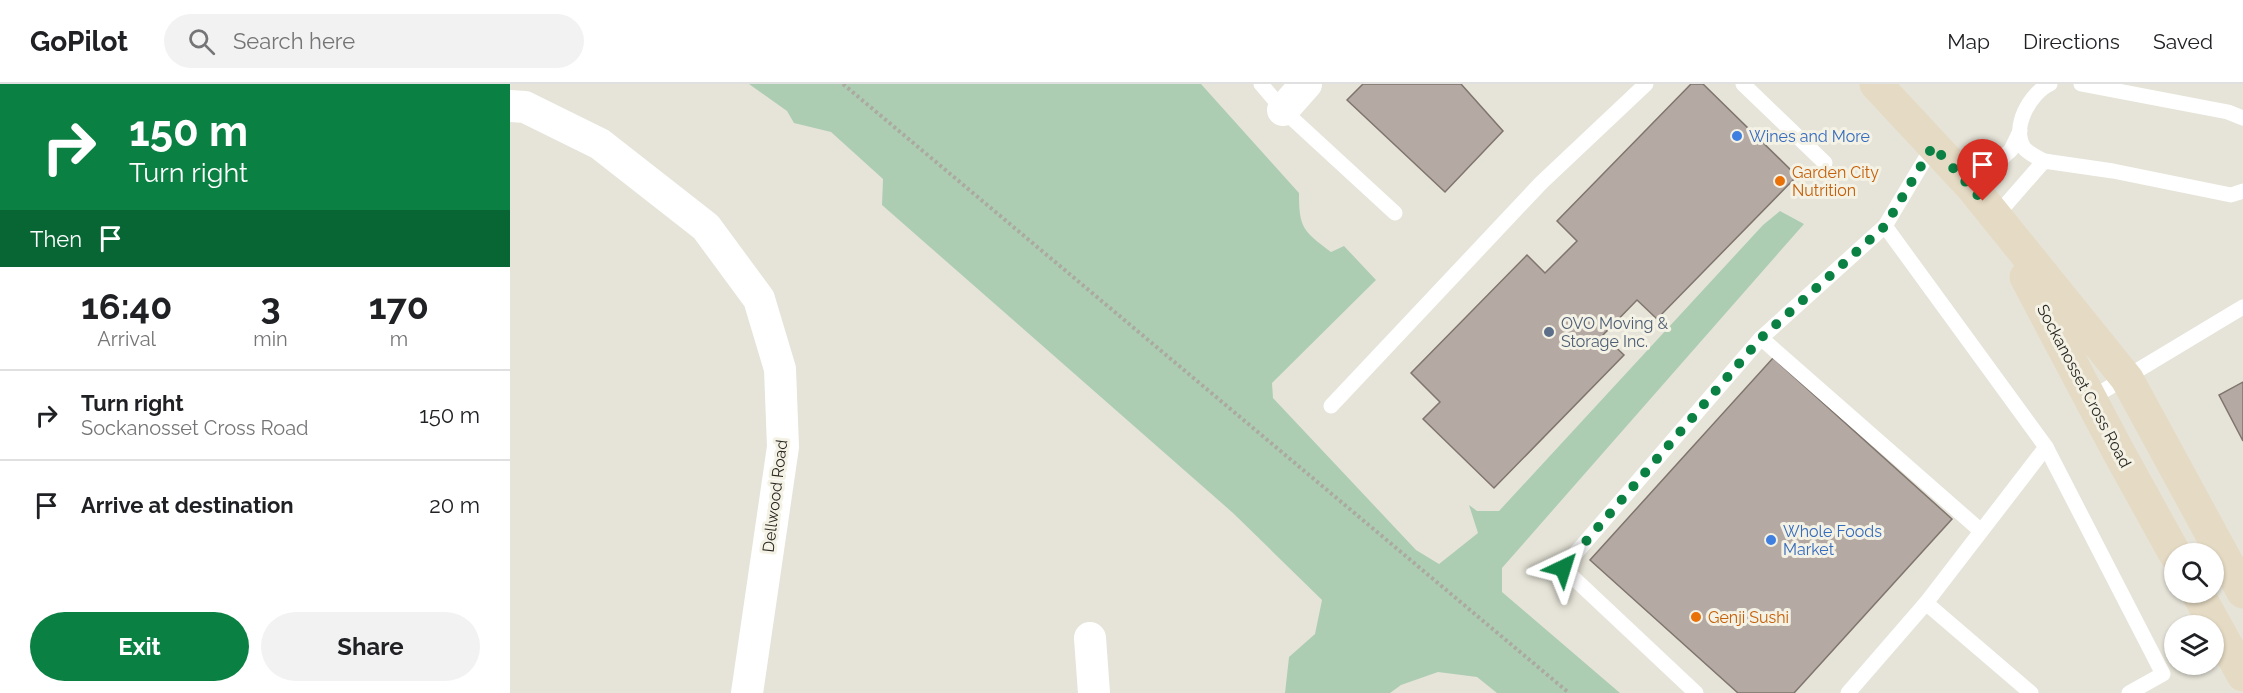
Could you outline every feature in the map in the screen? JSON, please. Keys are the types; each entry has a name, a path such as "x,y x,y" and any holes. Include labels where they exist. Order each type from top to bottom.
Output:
{"street":[{"path":"1283,110 1306,84"},
{"name":"Sockanosset Cross Road","path":"1876,84 1971,186 2127,379 2243,592"},
{"name":"Dellwood Road","path":"510,106 525,107 600,144 706,227 759,299 780,369 783,447 747,693"},
{"name":"Sockanosset Cross Road","path":"1996,216 2090,399 2169,543"},
{"path":"2203,603 2243,675"},
{"path":"1090,638 1094,693"}],"lane":[{"path":"1261,84 1283,110 1395,213"},
{"path":"1331,406 1541,183 1646,84"},
{"path":"1743,84 1825,164"},
{"path":"1971,186 2011,150 2020,132 2025,112 2034,96 2050,84"},
{"path":"2081,84 2228,112 2243,118"},
{"path":"2020,132 2025,148 2044,161 2113,171 2231,195 2243,191"},
{"path":"1696,693 1563,568 1761,338 1885,226 1933,146"},
{"path":"1996,216 2044,161"},
{"path":"1885,226 2046,447 2163,674 2129,693"},
{"path":"2090,399 2127,379 2243,307"},
{"path":"1761,338 1981,531"},
{"path":"1848,693 1926,603 2046,447"},
{"path":"1926,603 2031,693"}],"path":[{"path":"843,84 1569,693"}],"green space":[{"path":"749,84 1201,84 1299,193 1300,214 1304,228 1331,252 1344,246 1376,280 1272,383 1273,398 1416,550 1439,564 1478,533 1469,505 1477,511 1499,511 1763,225 1780,211 1804,224 1502,568 1502,592 1620,693 1497,693 1477,677 1438,672 1401,685 1390,693 1285,693 1289,657 1315,634 1322,600 1233,513 882,205 883,179 831,132 794,123 787,111"}],"building":[{"path":"1363,84 1461,84 1503,131 1445,192 1347,100"},
{"path":"1691,84 1703,84 1797,176 1657,319 1637,300 1603,335 1624,355 1494,488 1423,419 1440,402 1411,373 1527,255 1545,273 1577,241 1557,221"},
{"name":"Whole Foods Market","path":"1773,358 1952,519 1794,693 1738,693 1590,560"},
{"path":"2243,382 2243,441 2219,395"}],"place":[{"name":"Wines and More","path":"1737,136"},
{"name":"Garden City Nutrition","path":"1780,181"},
{"name":"OVO Moving & Storage Inc.","path":"1549,332"},
{"name":"Whole Foods Market","path":"1771,540"},
{"name":"Genji Sushi","path":"1696,617"}],"route":[{"path":"1563,568 1761,338 1885,226 1933,146 1983,201"}]}
